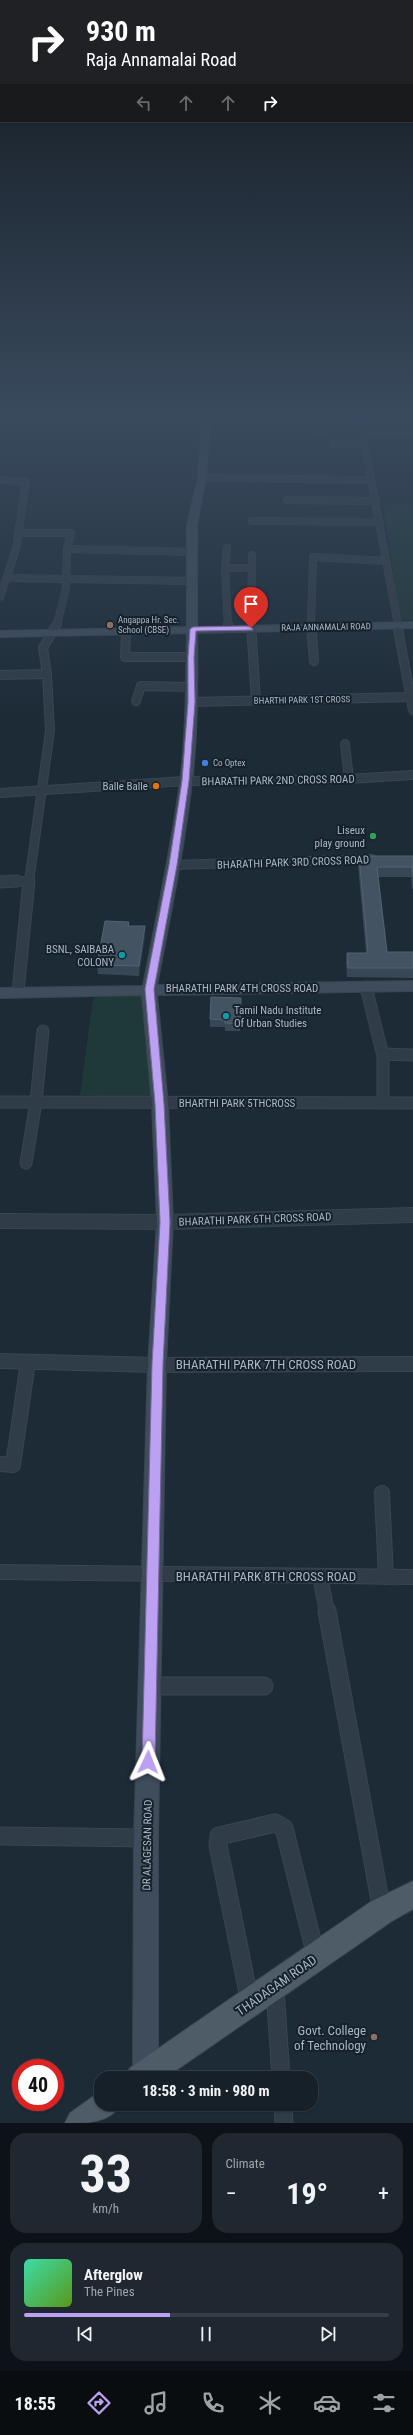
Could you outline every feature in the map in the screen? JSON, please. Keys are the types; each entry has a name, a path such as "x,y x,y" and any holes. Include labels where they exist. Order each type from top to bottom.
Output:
{"main road":[{"name":"THADAGAM ROAD","path":"150,2071 382,1911 413,1894"},
{"path":"80,2123 96,2111"}],"street":[{"path":"0,597 7,578 19,533 21,519"},
{"name":"DR ALAGESAN ROAD","path":"143,2071 146,1838 154,1576 157,1364 165,1222 160,1104 149,989 173,865 186,781 193,629 192,525 193,519"},
{"path":"252,521 380,522 397,626 412,697 413,710"},
{"path":"18,992 29,881 43,792 50,731 47,674 43,648 54,634 68,578 67,549 71,533 19,533"},
{"path":"227,548 225,568 228,628"},
{"path":"67,549 193,552"},
{"path":"252,555 251,628 256,701"},
{"path":"314,661 311,628 313,557 386,561"},
{"path":"225,568 252,568"},
{"path":"7,578 68,578 193,582"},
{"name":"RAJA ANNAMALAI ROAD","path":"0,634 413,625"},
{"path":"126,631 125,657 191,657"},
{"path":"0,675 47,674"},
{"name":"BHARTHI PARK 1ST CROSS","path":"136,701 141,686 191,694 256,701 412,697"},
{"path":"345,744 349,779"},
{"name":"BHARATHI PARK 2ND CROSS ROAD","path":"0,793 43,792 186,781 349,779 413,775"},
{"name":"BHARATHI PARK 3RD CROSS ROAD","path":"173,865 382,859"},
{"path":"0,882 29,881"},
{"name":"BHARATHI PARK 4TH CROSS ROAD","path":"0,993 149,989 413,986"},
{"path":"366,987 383,1054 383,1103"},
{"path":"26,1163 36,1102 43,1031"},
{"path":"383,1054 413,1055"},
{"name":"BHARTHI PARK 5THCROSS","path":"0,1102 160,1104 413,1103"},
{"name":"BHARATHI PARK 6TH CROSS ROAD","path":"0,1221 165,1222 413,1215"},
{"name":"BHARATHI PARK 7TH CROSS ROAD","path":"0,1361 157,1364 413,1364"},
{"path":"0,1464 13,1465 28,1362"},
{"path":"382,1493 386,1576"},
{"name":"BHARATHI PARK 8TH CROSS ROAD","path":"0,1572 154,1576 413,1577"},
{"path":"320,1576 382,1911"},
{"path":"150,1686 264,1686"},
{"path":"250,2002 218,1845 219,1836 222,1834 274,1823 284,1828 316,1957"},
{"path":"0,1836 146,1838"},
{"path":"275,1985 281,2071"},
{"path":"283,2111 284,2123"}],"green space":[{"path":"385,519 413,519 413,620 400,620"},
{"path":"146,992 154,1099 80,1095 93,998"}],"building":[{"path":"359,856 413,856 413,876 412,867 377,867 387,952 413,952 413,968 348,968 347,953 368,953"},
{"name":"BSNL, SAIBABA COLONY","path":"105,921 129,922 128,926 145,926 139,966 97,965"},
{"name":"Tamil Nadu Institute Of Urban Studies","path":"211,997 241,998 240,1024 225,1023 225,1020 210,1019"}],"place":[{"name":"Angappa Hr. Sec. School (CBSE)","path":"110,625"},
{"name":"Co Optex","path":"205,763"},
{"name":"Balle Balle","path":"156,786"},
{"name":"Liseux play ground","path":"373,836"},
{"name":"BSNL, SAIBABA COLONY","path":"122,955"},
{"name":"Tamil Nadu Institute Of Urban Studies","path":"226,1016"},
{"name":"Govt. College of Technology","path":"374,2037"}],"route":[{"path":"148,1762 154,1576 157,1364 165,1222 160,1104 149,989 173,865 186,781 192,702 191,657 193,629 251,628"}]}
